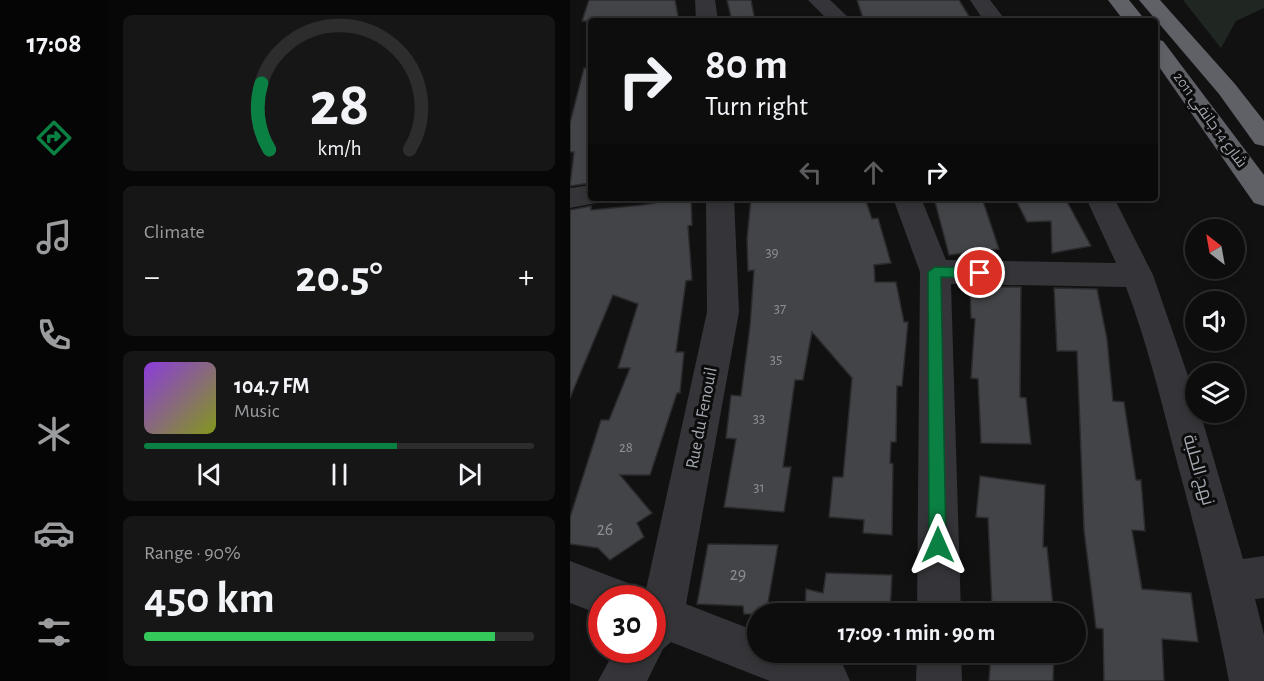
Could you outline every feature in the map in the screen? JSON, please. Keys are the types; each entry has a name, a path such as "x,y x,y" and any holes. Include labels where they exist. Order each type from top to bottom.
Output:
{"highway":[{"path":"1118,0 1133,18"},
{"name":"شارع 14 جانفي 2011","path":"1149,0 1227,89 1264,138"},
{"name":"شارع 14 جانفي 2011","path":"1158,50 1264,196"}],"street":[{"path":"705,0 707,18"},
{"path":"819,0 838,18"},
{"path":"980,0 993,18"},
{"path":"570,198 588,195"},
{"name":"Rue du Fenouil","path":"662,585 723,312 720,201"},
{"path":"908,201 935,272 939,603"},
{"name":"نهج الحلبة","path":"1101,201 1138,275 1174,383 1247,580 1252,681"},
{"path":"935,272 1138,275"},
{"path":"570,582 588,589"},
{"path":"666,632 827,681"},
{"name":"Rue du Fenouil","path":"621,681 632,663"},
{"path":"939,663 939,681"}],"shaded area":[{"path":"1183,0 1264,0 1264,8 1236,21 1221,48"}],"building":[{"path":"589,0 675,0 678,18 588,18 588,21 582,21"},
{"path":"727,0 751,0 754,18 731,18"},
{"path":"857,0 959,0 970,18 863,18"},
{"path":"584,68 588,69 588,183 570,186 574,152 570,152 570,123"},
{"path":"666,201 691,201 692,225 688,226 692,280 686,281 676,352 684,352 680,393 677,393 650,475 620,475 652,513 637,523 644,537 610,560 598,548 570,544 570,517 601,420 609,420 630,368 618,368 638,304 613,295 570,398 570,210 591,206 591,210"},
{"path":"751,201 866,201 872,219 878,218 891,263 874,265 875,282 896,282 904,322 908,322 902,386 897,386 896,442 891,442 892,535 863,533 864,520 829,517 833,477 843,477 852,378 812,332 803,380 795,380 783,467 791,467 784,512 724,507 736,439 726,438 731,395 741,396 750,326 754,270 748,271 747,239"},
{"path":"935,201 983,201 999,249 949,255"},
{"path":"1016,201 1067,201 1091,246 1052,253 1051,221 1027,222"},
{"path":"970,287 1021,287 1020,397 1026,398 1031,444 981,443 978,379 971,378 975,319 971,318"},
{"path":"1054,288 1097,289 1107,339 1113,401 1124,402 1136,480 1141,480 1145,531 1132,530 1142,589 1191,593 1198,642 1162,639 1164,681 1104,681 1103,629 1096,628 1084,530 1077,351 1057,351"},
{"path":"980,476 1045,485 1043,547 1047,547 1053,603 992,603 988,518 976,517"},
{"path":"708,544 778,545 768,603 747,603 747,614 744,614 743,606 697,604"},
{"path":"826,573 892,575 891,603 805,603 806,589 823,593"},
{"path":"990,663 1054,663 1053,681 989,681"}],"route":[{"path":"938,545 935,272 980,273"}]}
